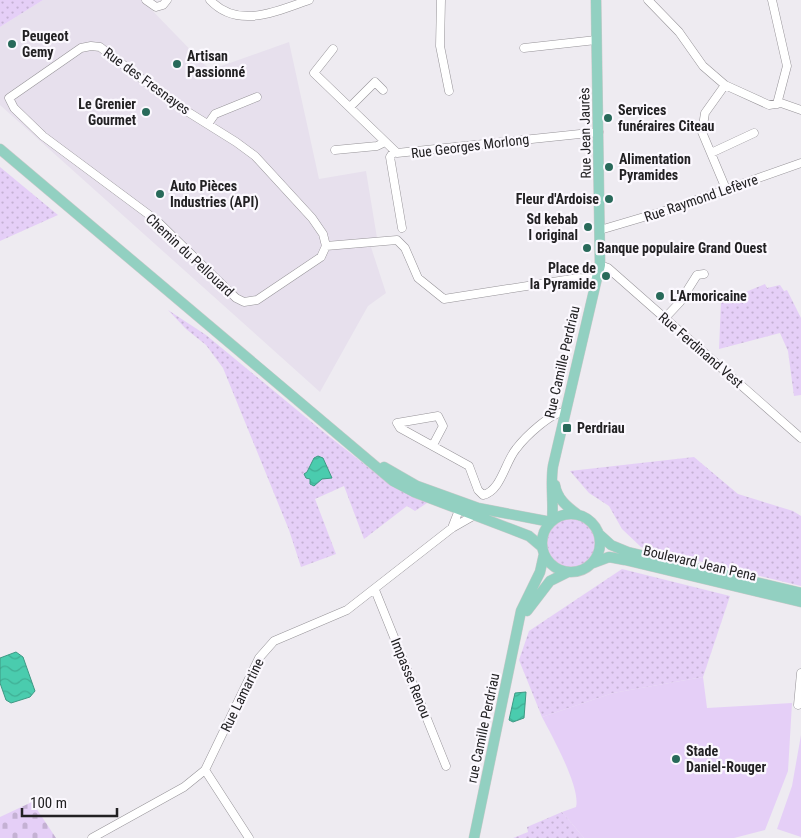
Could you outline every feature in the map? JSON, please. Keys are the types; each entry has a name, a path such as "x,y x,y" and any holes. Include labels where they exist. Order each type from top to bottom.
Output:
{"main road":[{"name":"Rue Jean Jaurès","path":"596,0 600,264"},
{"path":"0,149 372,461 393,481 414,492 459,510 551,521 568,514 577,514 591,521 600,535 600,550 593,563 582,571 568,572 555,578 543,588 519,624"},
{"name":"Rue Camille Perdriau","path":"551,521 554,507 550,481 595,279 600,264"},
{"path":"372,461 417,486 529,536 543,550 554,567 568,572"},
{"name":"Rue Camille Perdriau","path":"553,466 556,491 564,504 577,514"},
{"path":"543,550 542,537 551,521"},
{"name":"Boulevard Jean Pena","path":"600,535 611,545 628,552 801,593"},
{"name":"rue Camille Perdriau","path":"474,838 519,624 520,611 540,572 543,550"},
{"name":"Boulevard Jean Pena","path":"593,563 609,558 625,560 801,602"}],"street":[{"path":"146,0 156,7 163,5 167,0"},
{"path":"210,0 217,8 228,13 253,16 270,14 309,0"},
{"path":"441,0 440,46 449,91"},
{"path":"648,0 679,32 703,66 725,85 769,105 777,104 801,110"},
{"path":"772,0 787,66 777,104"},
{"path":"524,48 596,40"},
{"name":"Rue des Fresnayes","path":"9,98 81,48 91,46 104,50 165,98 255,156 276,176 319,227 325,237 326,246"},
{"name":"Rue Georges Morlong","path":"333,49 314,73 385,142 394,150 403,154 599,132"},
{"path":"350,108 375,82 383,90"},
{"path":"725,85 712,100 703,119 702,132 726,189"},
{"path":"0,96 9,98"},
{"path":"208,124 215,114 257,97"},
{"name":"Chemin du Pellouard","path":"9,98 14,108 59,150 106,181 156,220 236,298 244,302 257,300 318,259 326,246"},
{"path":"711,153 754,132"},
{"path":"335,150 377,146 385,142"},
{"path":"394,150 390,157 402,228"},
{"name":"Rue Raymond Lefèvre","path":"600,230 726,189 801,162"},
{"path":"326,246 393,238 405,248 418,278 444,299 578,278 595,279"},
{"name":"Rue Ferdinand Vest","path":"600,264 608,268 801,438"},
{"path":"665,318 680,302 697,275 704,274"},
{"path":"433,445 443,426 438,416 398,423 400,428 469,466 473,470 478,490 483,496 492,491 515,449 554,414 565,412"},
{"name":"Rue Lamartine","path":"452,528 459,510"},
{"name":"Rue Lamartine","path":"92,838 184,787 205,770 259,658 267,647 283,636 336,616 375,590 452,528 475,512"},
{"name":"Impasse Renou","path":"375,590 446,766"},
{"path":"798,705 801,673"},
{"path":"205,770 249,838"}],"shaded area":[{"path":"43,0 142,0 210,70 289,42 319,179 366,171 377,238 369,241 386,293 368,306 320,392 0,105 0,27"}],"green space":[{"path":"0,0 43,0 0,27"},
{"path":"0,167 58,215 0,241"},
{"path":"765,284 767,288 780,285 784,291 787,290 801,318 801,395 794,396 788,351 780,333 719,349 721,302"},
{"path":"168,310 206,335 382,478 430,501 415,511 407,506 364,539 344,486 315,499 336,554 301,567 289,530 223,368 206,345 186,329"},
{"path":"694,457 738,494 793,511 801,516 801,586 641,547 622,529 609,506 589,493 570,471"},
{"path":"571,518 581,520 589,525 594,533 596,543 594,553 589,561 581,566 571,568 561,566 553,561 548,553 546,543 548,533 553,525 561,520"},
{"path":"622,569 730,596 703,677 613,693 542,717 519,660 529,631"},
{"name":"Stade Daniel-Rouger","path":"703,677 707,708 792,703 788,771 765,830 734,838 584,838 562,812 576,807 574,788 565,762 542,717 613,693"},
{"path":"801,735 801,837 777,829 792,786"},
{"path":"32,802 56,838 0,838 0,817"},
{"path":"562,812 584,838 513,838 528,832 527,827"}],"water":[{"path":"318,456 323,458 332,478 322,479 314,486 310,484 310,479 306,478 304,474 314,458"},
{"path":"16,652 23,657 35,691 30,697 11,703 6,700 0,683 0,658"},
{"path":"526,692 524,718 513,722 509,720 515,693"}],"place":[{"name":"Peugeot Gemy","path":"12,44"},
{"name":"Artisan Passionné","path":"177,64"},
{"name":"Le Grenier Gourmet","path":"146,112"},
{"name":"Services funéraires Citeau","path":"608,118"},
{"name":"Alimentation Pyramides","path":"609,167"},
{"name":"Auto Pièces Industries (API)","path":"160,194"},
{"name":"Fleur d'Ardoise","path":"609,199"},
{"name":"Sd kebab l original","path":"588,227"},
{"name":"Banque populaire Grand Ouest","path":"587,248"},
{"name":"Place de la Pyramide","path":"606,276"},
{"name":"L'Armoricaine","path":"660,296"},
{"name":"Perdriau","path":"567,428"},
{"name":"Stade Daniel-Rouger","path":"676,759"}]}
